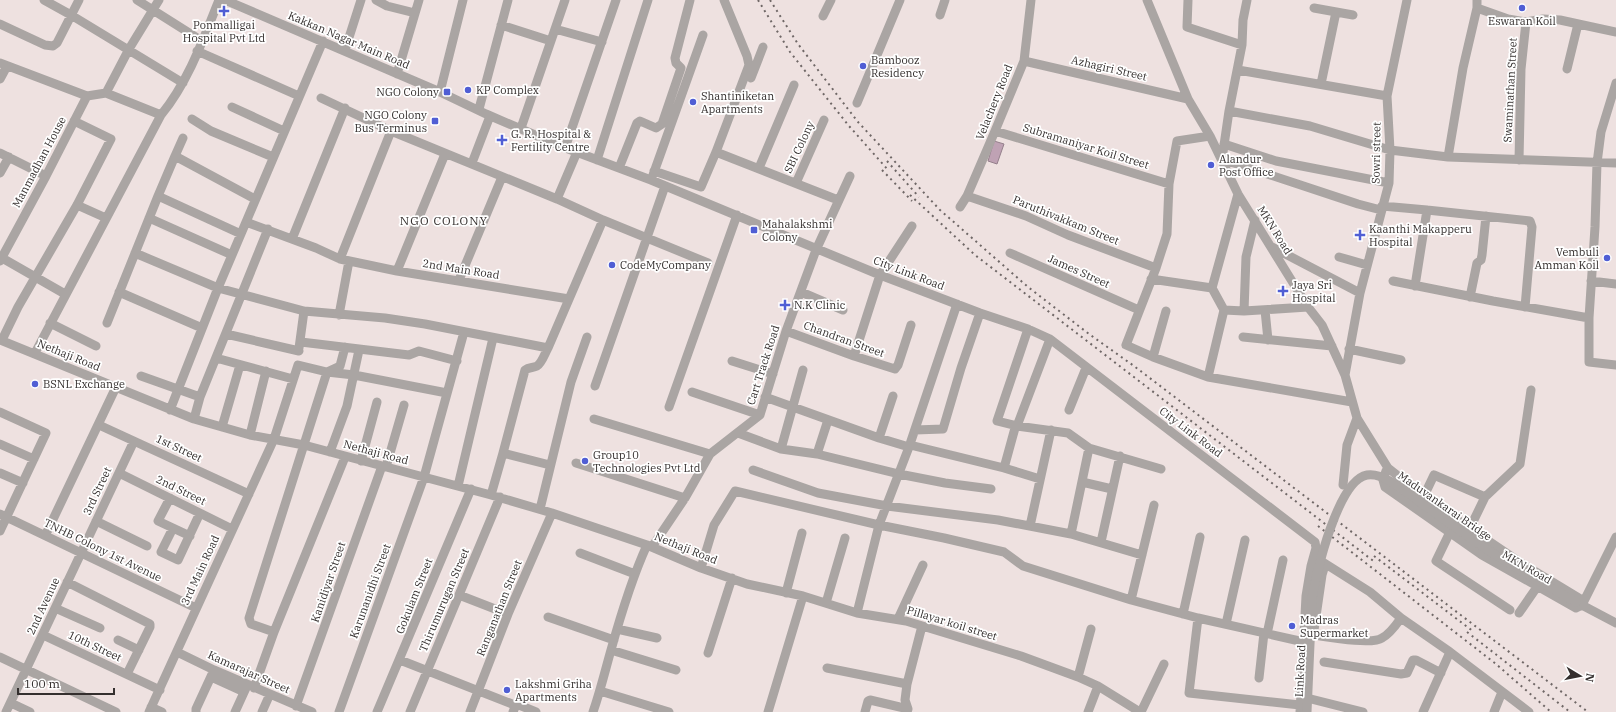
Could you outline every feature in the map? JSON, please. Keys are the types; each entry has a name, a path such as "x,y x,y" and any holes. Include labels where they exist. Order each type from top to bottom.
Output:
{"street":[{"path":"44,0 71,14 183,83"},
{"path":"0,24 45,45 53,46 57,44 79,0"},
{"path":"137,0 202,41"},
{"path":"106,92 129,49 159,0"},
{"path":"35,353 161,115 173,100 183,83 219,0"},
{"name":"Kakkan Nagar Main Road","path":"225,0 345,50 440,92"},
{"path":"345,50 361,0"},
{"path":"376,0 386,6 415,13"},
{"path":"397,74 419,0"},
{"path":"440,92 463,0"},
{"path":"479,109 508,0"},
{"path":"521,128 565,0"},
{"path":"565,148 616,0"},
{"path":"597,160 648,0"},
{"path":"619,168 637,123 640,122 656,128 662,124 681,68 676,63 675,58 690,0"},
{"path":"703,35 653,175 701,187 749,65 748,56 724,0"},
{"path":"823,16 831,0"},
{"path":"857,103 900,0"},
{"path":"940,15 945,0"},
{"name":"Velachery Road","path":"960,207 967,196 1024,61 1031,0"},
{"name":"MKN Road","path":"1147,0 1188,99 1210,136 1238,194 1308,307 1322,325 1345,375 1357,418 1388,468 1424,496 1579,605 1616,629"},
{"path":"1188,0 1187,27 1242,45"},
{"path":"1247,0 1243,20 1242,45 1229,111 1222,159 1358,204 1382,208 1428,210 1526,220 1531,223 1532,227 1525,307"},
{"name":"Sowri street","path":"1345,375 1360,293 1389,183 1390,150 1387,96 1407,0"},
{"path":"1448,157 1463,68 1477,4 1508,19 1526,22 1542,19 1560,20 1616,32"},
{"path":"1314,8 1353,15"},
{"path":"1321,84 1336,12"},
{"name":"Swaminathan Street","path":"1518,160 1521,69 1526,22"},
{"path":"1567,69 1578,24"},
{"path":"501,25 551,41"},
{"path":"555,29 602,42"},
{"path":"170,410 218,288 323,41"},
{"path":"701,201 763,47"},
{"path":"197,52 299,96"},
{"name":"Azhagiri Street","path":"1024,61 1188,99"},
{"path":"0,79 4,64 87,96 106,92 161,115"},
{"path":"1238,70 1387,96"},
{"path":"1616,83 1601,132 1597,163 1589,318 1589,362 1616,365"},
{"path":"758,168 794,85"},
{"name":"City Link Road","path":"440,92 479,109 490,116 565,148 619,168 653,175 665,186 737,215 816,250 980,313 1028,329 1050,339 1086,368 1311,537 1315,542 1316,548 1314,555"},
{"name":"Manmadhan House","path":"1,260 3,247 46,176 87,96"},
{"path":"321,98 391,131 445,154 472,163 603,220 708,263"},
{"path":"232,107 284,131"},
{"path":"292,239 344,108"},
{"path":"1229,111 1310,126 1390,150 1448,157 1616,163"},
{"path":"472,163 490,116"},
{"path":"192,119 211,131 273,157"},
{"name":"SBI Colony","path":"796,183 824,120"},
{"path":"1,340 77,205 111,139 74,121"},
{"path":"338,315 344,260 391,131"},
{"name":"Subramaniyar Koil Street","path":"995,131 1169,184"},
{"path":"1210,136 1177,141 1169,184 1167,234 1156,268 1126,345 1153,357 1208,377 1352,402"},
{"path":"107,323 183,138"},
{"path":"1224,144 1276,161 1389,183"},
{"path":"557,199 577,152"},
{"path":"0,153 46,176"},
{"path":"397,271 445,154"},
{"name":"SBI Colony","path":"720,154 838,200"},
{"path":"175,156 255,199"},
{"path":"0,173 9,157"},
{"path":"459,280 502,176"},
{"path":"816,250 850,176"},
{"path":"595,386 665,186"},
{"path":"1208,377 1224,310 1212,288 1238,194"},
{"path":"158,196 241,234"},
{"name":"Paruthivakkam Street","path":"967,196 1026,216 1068,235 1156,268"},
{"path":"77,205 106,218"},
{"path":"1416,286 1428,210"},
{"path":"669,407 737,215"},
{"path":"1470,297 1477,263 1480,260 1486,216"},
{"path":"149,218 232,255"},
{"path":"136,253 218,288 304,311 418,323 548,348 603,220"},
{"path":"1244,311 1246,257 1255,220"},
{"name":"2nd Main Road","path":"246,222 268,229 344,260 397,271 570,299"},
{"path":"854,356 880,275 912,226"},
{"path":"194,419 200,397 268,229"},
{"path":"1271,247 1360,293"},
{"name":"Cart Track Road","path":"593,712 617,629 635,574 649,546 685,498 710,454 760,415 786,331 816,250"},
{"name":"James Street","path":"1010,253 1139,310"},
{"path":"1339,258 1367,265"},
{"path":"1,260 65,294"},
{"path":"1151,279 1212,288"},
{"path":"1393,281 1470,297 1589,318"},
{"path":"1591,281 1616,284"},
{"path":"119,292 202,328"},
{"path":"801,292 842,310"},
{"path":"857,613 879,525 910,446 957,304"},
{"path":"1224,310 1244,311 1308,307"},
{"path":"1265,310 1268,340"},
{"name":"3rd Main Road","path":"150,710 274,439 298,365 304,311"},
{"path":"1153,357 1166,311"},
{"path":"915,430 943,430 961,368 980,313"},
{"path":"50,323 96,346"},
{"name":"Chandran Street","path":"786,331 854,356 895,369 898,365 910,324"},
{"path":"1028,329 997,421 1017,426 1068,433 1089,448 1120,456 1142,465 1161,470"},
{"name":"Karunanidhi Street","path":"339,712 424,477 464,332"},
{"path":"226,334 300,346 345,347 359,350 409,355 419,351 457,361"},
{"path":"540,509 572,382 588,337"},
{"path":"1243,337 1332,346"},
{"path":"458,486 493,338"},
{"path":"1004,468 1015,428 1050,339"},
{"name":"Nethaji Road","path":"1,340 194,419 250,435 304,445 540,509 649,546 701,568 747,584"},
{"path":"274,632 251,624 248,618 327,372 340,366 345,347"},
{"name":"Thirumurugan Street","path":"410,712 459,595 495,496 503,453 525,370 537,366 548,348"},
{"path":"1349,349 1401,360"},
{"path":"330,452 347,406 359,350"},
{"path":"216,358 293,379"},
{"path":"732,361 773,374"},
{"path":"222,427 240,365"},
{"path":"298,365 327,372 354,375 448,393"},
{"path":"1069,410 1086,368"},
{"path":"782,449 803,370"},
{"path":"250,435 266,371"},
{"path":"141,376 200,397"},
{"path":"46,534 116,387"},
{"path":"1470,528 1485,497 1520,464 1531,390"},
{"path":"692,392 760,415"},
{"path":"878,438 893,396"},
{"path":"765,397 878,438 1004,468 1040,479"},
{"path":"361,460 378,402"},
{"name":"Kanidiyar Street","path":"296,706 384,466 404,405"},
{"path":"0,412 46,433 22,483 3,515 0,531"},
{"path":"1343,485 1347,444 1357,418"},
{"path":"594,419 710,454"},
{"path":"817,454 828,420"},
{"name":"1st Street","path":"99,425 249,494"},
{"path":"1030,526 1051,430"},
{"path":"738,433 782,449 817,454 899,474 990,489"},
{"name":"3rd Street","path":"81,552 134,441"},
{"path":"0,444 34,459"},
{"path":"1071,534 1089,448"},
{"path":"503,453 550,465"},
{"path":"1101,542 1120,456"},
{"path":"235,712 249,688 274,632 345,457"},
{"path":"576,463 685,498"},
{"name":"MKN Road","path":"1388,468 1383,480 1385,487 1482,554 1537,587 1616,623"},
{"path":"753,470 818,493 887,506 998,520 1030,526 1071,534 1142,555"},
{"path":"0,473 22,483"},
{"name":"2nd Street","path":"119,473 232,529"},
{"name":"Maduvankarai Bridge","path":"1307,712 1314,582 1320,559 1341,503 1352,484 1367,475 1377,476 1398,486 1460,531 1516,568 1579,605"},
{"path":"1424,496 1434,475 1485,497"},
{"path":"1082,482 1112,489"},
{"name":"Gokulam Street","path":"378,712 471,490"},
{"path":"701,568 714,525 735,491 879,525 1004,552 1023,566 1131,600 1198,618 1304,642"},
{"path":"170,498 158,521 190,536"},
{"path":"1131,600 1154,505"},
{"path":"173,528 161,552 178,560 200,513"},
{"name":"Ranganathan Street","path":"470,712 508,614 552,513"},
{"name":"TNHB Colony 1st Avenue","path":"3,515 46,534 196,608"},
{"path":"96,521 147,546"},
{"path":"1450,532 1436,561 1510,610"},
{"path":"786,593 802,533"},
{"path":"1183,614 1200,536"},
{"path":"1579,605 1616,537"},
{"path":"826,604 845,538"},
{"path":"1226,624 1245,540"},
{"name":"2nd Avenue","path":"6,712 81,552"},
{"path":"580,553 635,574"},
{"path":"1314,555 1325,565 1370,592 1401,618 1450,652 1529,712"},
{"name":"Link Road","path":"1300,709 1306,596 1314,555"},
{"path":"1259,678 1266,633 1283,560"},
{"path":"898,619 923,565"},
{"name":"Link Road","path":"1310,712 1314,635 1325,565"},
{"path":"708,653 732,578"},
{"path":"67,582 149,622 150,627 127,674"},
{"name":"Pillayar koil street","path":"747,584 803,596 857,613 898,619 1021,656 1098,686 1125,708 1141,712"},
{"path":"1519,613 1537,587"},
{"path":"459,595 508,614"},
{"path":"768,712 803,596"},
{"path":"55,608 100,628"},
{"path":"548,617 614,640"},
{"path":"1198,618 1189,693 1300,709"},
{"path":"1314,635 1370,641 1382,639 1392,630 1401,618"},
{"path":"908,711 905,700 907,684 922,626"},
{"path":"1078,677 1091,628"},
{"path":"617,629 656,638"},
{"name":"10th Street","path":"42,635 160,690"},
{"path":"118,640 139,650"},
{"path":"611,650 676,670"},
{"name":"Kamarajar Street","path":"177,652 213,673 249,688 270,694 308,711"},
{"path":"1423,712 1450,652"},
{"path":"0,657 116,712"},
{"path":"400,660 478,690 513,708 519,705 536,712"},
{"path":"1324,662 1401,674 1407,673 1413,660 1416,660 1441,673"},
{"path":"1141,712 1164,664"},
{"path":"827,668 907,684"},
{"path":"196,712 213,673"},
{"path":"1088,712 1098,686"},
{"path":"600,690 669,712"},
{"path":"1494,712 1502,692"},
{"path":"262,712 270,694"},
{"path":"1311,699 1363,712"},
{"path":"865,712 870,700 908,711"},
{"path":"10,703 30,712"},
{"path":"150,710 162,712"}],"shaded area":[{"path":"994,141 1004,144 997,164 988,161"}],"railway":[{"path":"758,0 790,52 849,126 889,171"},
{"path":"770,0 798,44 858,122 940,210 1028,287 1588,712"},
{"path":"887,161 919,197"},
{"path":"882,170 912,201"},
{"path":"910,195 975,255 1376,563"},
{"path":"1318,526 1496,664 1551,712"},
{"path":"1374,556 1474,632"},
{"path":"1467,632 1570,712"}],"place":[{"name":"Eswaran Koil","path":"1522,8"},
{"name":"Ponmalligai Hospital Pvt Ltd","path":"224,11"},
{"name":"Bambooz Residency","path":"863,66"},
{"name":"KP Complex","path":"468,90"},
{"name":"NGO Colony","path":"447,92"},
{"name":"Shantiniketan Apartments","path":"693,102"},
{"name":"NGO Colony Bus Terminus","path":"435,121"},
{"name":"G. R. Hospital & Fertility Centre","path":"502,140"},
{"name":"Alandur Post Office","path":"1211,165"},
{"name":"Mahalakshmi Colony","path":"754,230"},
{"name":"Kaanthi Makapperu Hospital","path":"1360,235"},
{"name":"Vembuli Amman Koil","path":"1607,258"},
{"name":"CodeMyCompany","path":"612,265"},
{"name":"Jaya Sri Hospital","path":"1283,291"},
{"name":"N.K Clinic","path":"785,305"},
{"name":"BSNL Exchange","path":"35,384"},
{"name":"Group10 Technologies Pvt Ltd","path":"585,461"},
{"name":"Madras Supermarket","path":"1292,626"},
{"name":"Lakshmi Griha Apartments","path":"507,690"}],"district":[{"name":"NGO COLONY","path":"444,221"}]}
